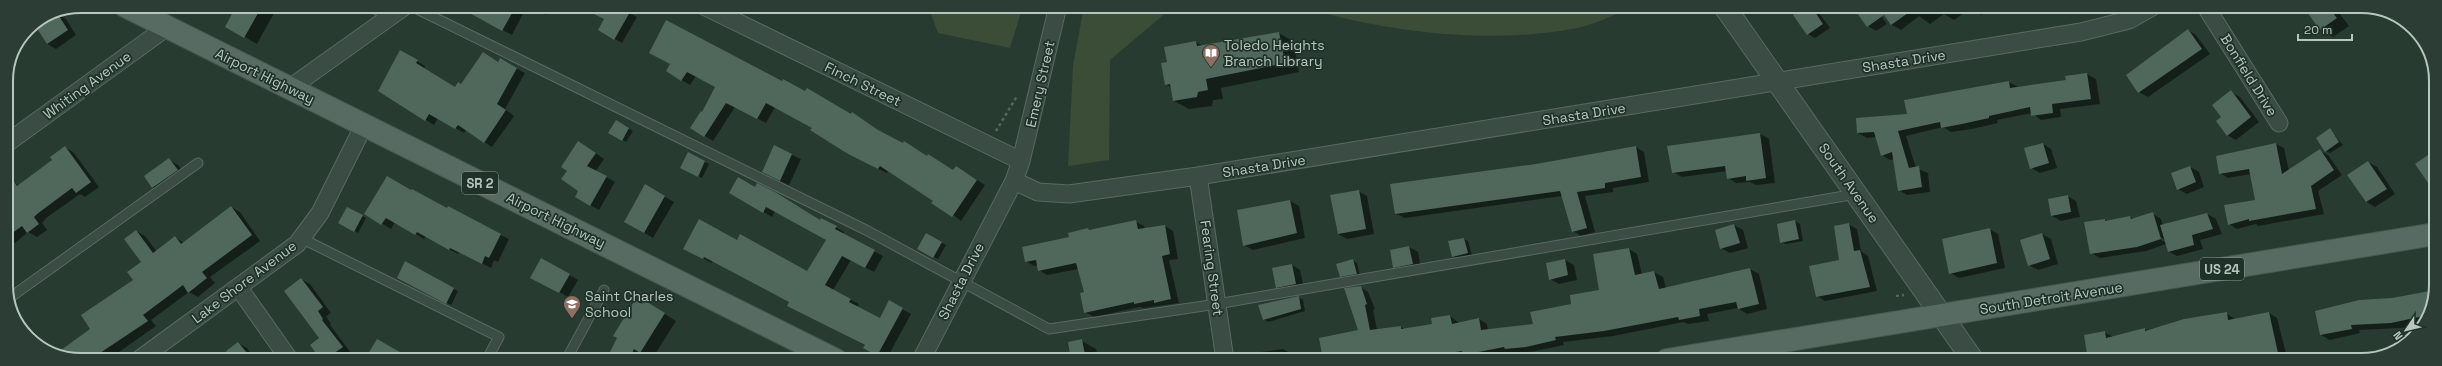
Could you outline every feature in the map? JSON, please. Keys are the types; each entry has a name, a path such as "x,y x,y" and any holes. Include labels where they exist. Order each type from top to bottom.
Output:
{"main road":[{"name":"Airport Highway","path":"139,13 822,353"},
{"name":"South Detroit Avenue","path":"1755,353 1942,316 2429,235"}],"street":[{"path":"290,88 394,13"},
{"name":"Finch Street","path":"718,13 1021,161"},
{"name":"Emery Street","path":"1021,161 1056,13"},
{"name":"South Avenue","path":"1729,13 1968,353"},
{"name":"Shasta Drive","path":"1014,181 1038,192 1069,194 1198,176 2081,32 2129,20 2141,13"},
{"name":"Bonfield Drive","path":"2210,13 2279,123"},
{"name":"Whiting Avenue","path":"13,139 167,27"},
{"name":"Lake Shore Avenue","path":"148,353 297,244 320,213 364,125"},
{"name":"Shasta Drive","path":"925,353 1014,181 1021,161"},
{"name":"Fearing Street","path":"1198,176 1225,353"},
{"path":"239,288 285,353"}],"lane":[{"path":"384,13 390,16"},
{"path":"425,13 873,234 1049,329 1217,304 1856,194"},
{"path":"14,295 198,164"},
{"path":"302,238 499,337 491,353"},
{"path":"570,353 604,290"}],"path":[{"path":"987,145 1021,91"},
{"path":"1896,296 1907,294"}],"green space":[{"path":"931,13 1021,13 1010,48 938,33"},
{"path":"1083,13 1166,13 1110,60 1109,160 1068,166 1073,66"},
{"path":"1322,13 1619,13 1596,23 1572,29 1538,34 1503,36 1433,33"}],"building":[{"path":"232,13 258,13 244,38 225,27"},
{"path":"470,13 512,13 502,31"},
{"path":"592,13 629,13 614,40 598,30 604,19"},
{"path":"1796,13 1816,13 1823,24 1807,35 1793,15"},
{"path":"1857,13 1908,13 1891,25 1884,15 1867,27"},
{"path":"2308,13 2333,13 2337,18 2320,30"},
{"path":"59,17 68,30 47,44 37,29 43,24"},
{"path":"666,20 782,81 783,79 805,91 807,88 851,114 852,112 878,130 903,143 904,141 953,170 956,166 977,180 952,217 931,203 933,201 880,166 878,169 848,154 810,130 812,128 766,103 757,119 726,103 704,137 690,128 701,111 702,112 715,87 687,72 681,81 666,71 670,64 649,53"},
{"path":"2188,29 2202,49 2138,93 2126,75"},
{"name":"Toledo Heights Branch Library","path":"1279,32 1285,63 1206,79 1208,90 1198,92 1197,97 1173,101 1170,84 1165,85 1161,63 1167,62 1164,47 1196,41 1197,46"},
{"path":"400,50 418,60 416,63 455,87 458,82 461,84 483,52 498,62 500,58 517,68 497,104 506,110 484,143 458,125 455,129 429,114 425,121 378,91"},
{"path":"2087,73 2091,99 2052,104 2053,113 2031,116 2030,107 1989,116 1989,118 1941,128 1940,122 1898,131 1909,168 1919,166 1922,187 1898,191 1892,152 1881,156 1874,132 1857,133 1856,118 1907,114 1904,100 2009,81 2010,88 2066,80 2065,76"},
{"path":"2231,90 2251,117 2227,136 2216,121 2221,117 2212,105"},
{"path":"616,120 629,128 622,141 608,133"},
{"path":"2330,128 2339,142 2325,152 2316,138"},
{"path":"1760,133 1766,178 1746,181 1746,176 1727,179 1725,166 1672,173 1667,146"},
{"path":"578,141 596,153 587,166 607,176 590,206 575,197 578,191 561,179 567,171 561,167"},
{"path":"2043,143 2049,163 2030,169 2024,148"},
{"path":"2276,143 2282,174 2320,149 2334,170 2311,186 2316,209 2249,221 2249,219 2228,225 2224,205 2255,200 2249,169 2219,174 2216,156"},
{"path":"774,145 792,154 780,181 762,172"},
{"path":"65,146 91,182 76,193 72,188 37,214 34,217 39,224 27,233 22,226 13,232 13,180 17,186 52,160 50,157"},
{"path":"1636,146 1641,177 1605,183 1605,188 1577,192 1587,228 1572,232 1560,191 1395,214 1390,184 1536,164"},
{"path":"688,152 705,161 698,177 680,168"},
{"path":"2429,154 2429,184 2415,164"},
{"path":"169,158 178,170 152,188 144,176"},
{"path":"2368,161 2387,189 2366,202 2347,175"},
{"path":"2190,166 2196,182 2177,190 2171,173"},
{"path":"387,176 411,190 412,189 447,208 448,206 501,234 489,258 485,256 482,264 450,248 449,250 417,232 415,235 386,218 381,225 364,214"},
{"path":"738,177 755,187 757,183 775,192 820,220 821,218 837,226 835,229 875,250 865,268 842,256 825,285 851,299 849,302 880,318 889,300 903,308 879,353 872,353 863,348 865,345 787,306 789,302 704,257 703,259 683,249 699,219 737,240 740,234 807,271 826,240 766,207 763,213 729,193"},
{"path":"645,184 665,196 644,233 624,222"},
{"path":"1359,190 1366,229 1338,234 1330,195"},
{"path":"2068,195 2071,212 2051,216 2048,199"},
{"path":"1290,200 1297,233 1243,246 1237,210"},
{"path":"231,206 252,235 202,272 207,278 188,293 183,285 143,315 148,321 100,353 81,353 62,350 90,329 81,315 133,280 127,272 141,262 124,239 136,230 153,253 175,236 181,244"},
{"path":"347,207 363,215 354,232 338,223"},
{"path":"2153,212 2161,239 2137,247 2090,254 2084,222 2105,219 2105,221 2130,216 2131,219"},
{"path":"2207,213 2213,229 2192,235 2194,245 2168,252 2160,225"},
{"path":"1136,220 1138,229 1165,225 1170,254 1162,256 1171,299 1154,303 1154,300 1134,304 1134,302 1084,313 1080,293 1084,292 1076,263 1038,271 1036,260 1025,262 1022,247 1069,237 1068,233 1088,228 1089,230"},
{"path":"1795,220 1799,239 1780,243 1777,224"},
{"path":"1849,223 1854,251 1860,250 1870,287 1816,297 1809,266 1839,260 1834,226"},
{"path":"1734,224 1740,243 1720,249 1715,230"},
{"path":"1990,228 1997,263 1949,274 1942,239"},
{"path":"926,233 942,242 933,258 917,249"},
{"path":"2042,233 2050,259 2028,266 2020,240"},
{"path":"1464,238 1468,253 1452,257 1448,241"},
{"path":"1409,246 1413,264 1393,268 1390,250"},
{"path":"1629,248 1635,275 1654,271 1659,289 1750,268 1759,304 1738,309 1736,302 1699,309 1700,316 1679,320 1678,317 1604,331 1555,337 1556,340 1526,347 1505,349 1504,347 1473,353 1462,353 1462,351 1450,353 1322,353 1319,338 1358,330 1344,288 1361,286 1367,304 1365,305 1370,330 1401,326 1401,329 1432,324 1431,318 1450,315 1452,324 1479,318 1481,330 1533,324 1530,312 1571,304 1570,295 1599,290 1593,254"},
{"path":"541,258 570,274 559,293 530,278"},
{"path":"1353,259 1357,274 1340,277 1336,264"},
{"path":"1565,259 1568,275 1549,280 1546,263"},
{"path":"405,261 454,288 446,304 397,278"},
{"path":"1292,264 1296,284 1276,288 1272,268"},
{"path":"301,278 323,307 318,311 323,319 322,320 343,347 334,353 316,353 310,345 319,338 284,291"},
{"path":"2428,291 2421,317 2391,323 2351,325 2352,329 2320,335 2315,311 2359,300 2392,298"},
{"path":"1299,296 1301,309 1263,320 1258,305"},
{"path":"635,300 642,304 644,300 665,313 640,353 634,349 632,353 610,353 617,338 613,336"},
{"path":"2227,312 2228,320 2269,312 2278,353 2087,353 2084,335 2105,331 2106,338 2145,328 2145,331 2184,319"},
{"path":"377,339 402,353 369,353"},
{"path":"1082,339 1085,353 1070,353 1068,342"},
{"path":"238,342 247,353 228,353 226,351"}],"place":[{"name":"Toledo Heights Branch Library","path":"1211,68"},
{"name":"Saint Charles School","path":"572,319"}]}
